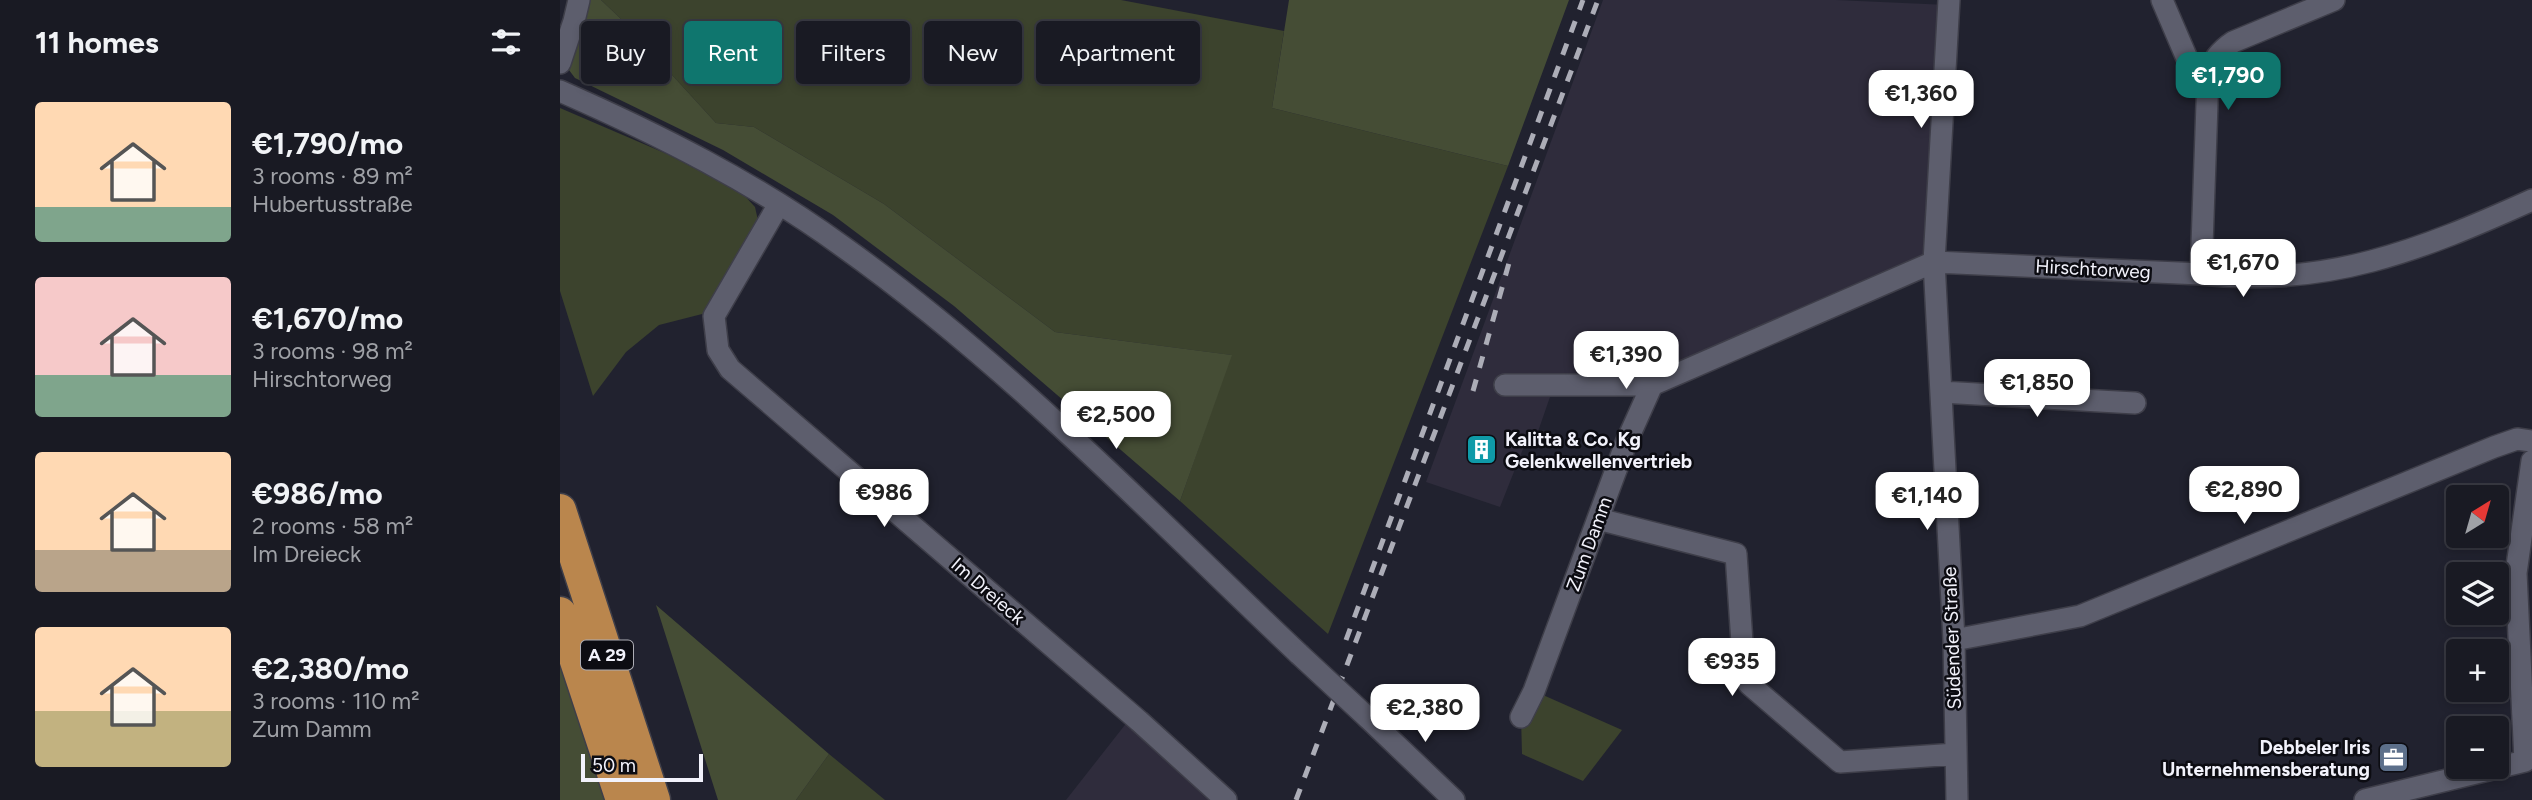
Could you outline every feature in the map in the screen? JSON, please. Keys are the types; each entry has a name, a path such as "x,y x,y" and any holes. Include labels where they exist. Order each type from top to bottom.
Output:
{"highway":[{"name":"A 29","path":"560,510 654,800"},
{"name":"A 29","path":"560,613 622,800"}],"street":[{"path":"560,64 575,21 579,0"},
{"name":"Südender Straße","path":"1949,0 1934,262 1954,640 1957,800"},
{"path":"2162,0 2192,70 2208,75"},
{"path":"2201,274 2208,75 2213,62 2233,42 2334,0"},
{"path":"560,91 664,139 779,204 850,251 951,329 1084,449 1454,800"},
{"name":"Hirschtorweg","path":"1934,262 2240,278 2315,272 2360,266 2406,253 2532,201"},
{"name":"Im Dreieck","path":"779,204 714,316 718,350 730,369 1139,721 1226,800"},
{"path":"1505,385 1652,385 1934,262"},
{"name":"Zum Damm","path":"1521,717 1534,691 1626,443 1652,385"},
{"path":"1941,392 2135,403"},
{"path":"1954,640 2080,616 2494,447 2518,439 2532,441"},
{"path":"2365,800 2528,760 2526,657 2516,573 2532,461"},
{"path":"1598,519 1736,554 1744,672 1749,684 1840,762 1956,754"}],"shaded area":[{"path":"1603,0 1836,0 1948,5 1934,262 1652,385 1551,394 1533,446 1525,444 1500,507 1426,482"},
{"path":"1128,721 1216,800 1066,800"}],"green space":[{"path":"587,0 601,0 623,21 581,21 581,81 575,78 566,66"},
{"path":"601,0 1121,0 1284,31 1272,108 1508,166 1328,634 1180,501 1231,355 1055,332 884,204 754,127 716,123 670,73 670,21 623,21"},
{"path":"1289,0 1569,0 1508,166 1272,108"},
{"path":"670,73 716,123 754,127 884,204 1055,332 1232,355 1180,501 954,306 833,215 723,150 587,84 670,84"},
{"path":"560,108 667,154 742,193 755,207 759,225 706,313 659,325 626,352 593,396 560,291"},
{"path":"656,605 829,754 796,800 718,800"},
{"path":"560,664 606,800 560,800"},
{"path":"1534,691 1622,730 1583,781 1522,754 1521,717"},
{"path":"829,754 885,800 796,800"}],"railway":[{"path":"1346,640 1583,0"},
{"path":"1296,800 1598,0"},
{"path":"1473,391 1509,263"}],"place":[{"name":"Kalitta & Co. Kg Gelenkwellenvertrieb","path":"1482,450"},
{"name":"Debbeler Iris Unternehmensberatung","path":"2393,758"}]}
